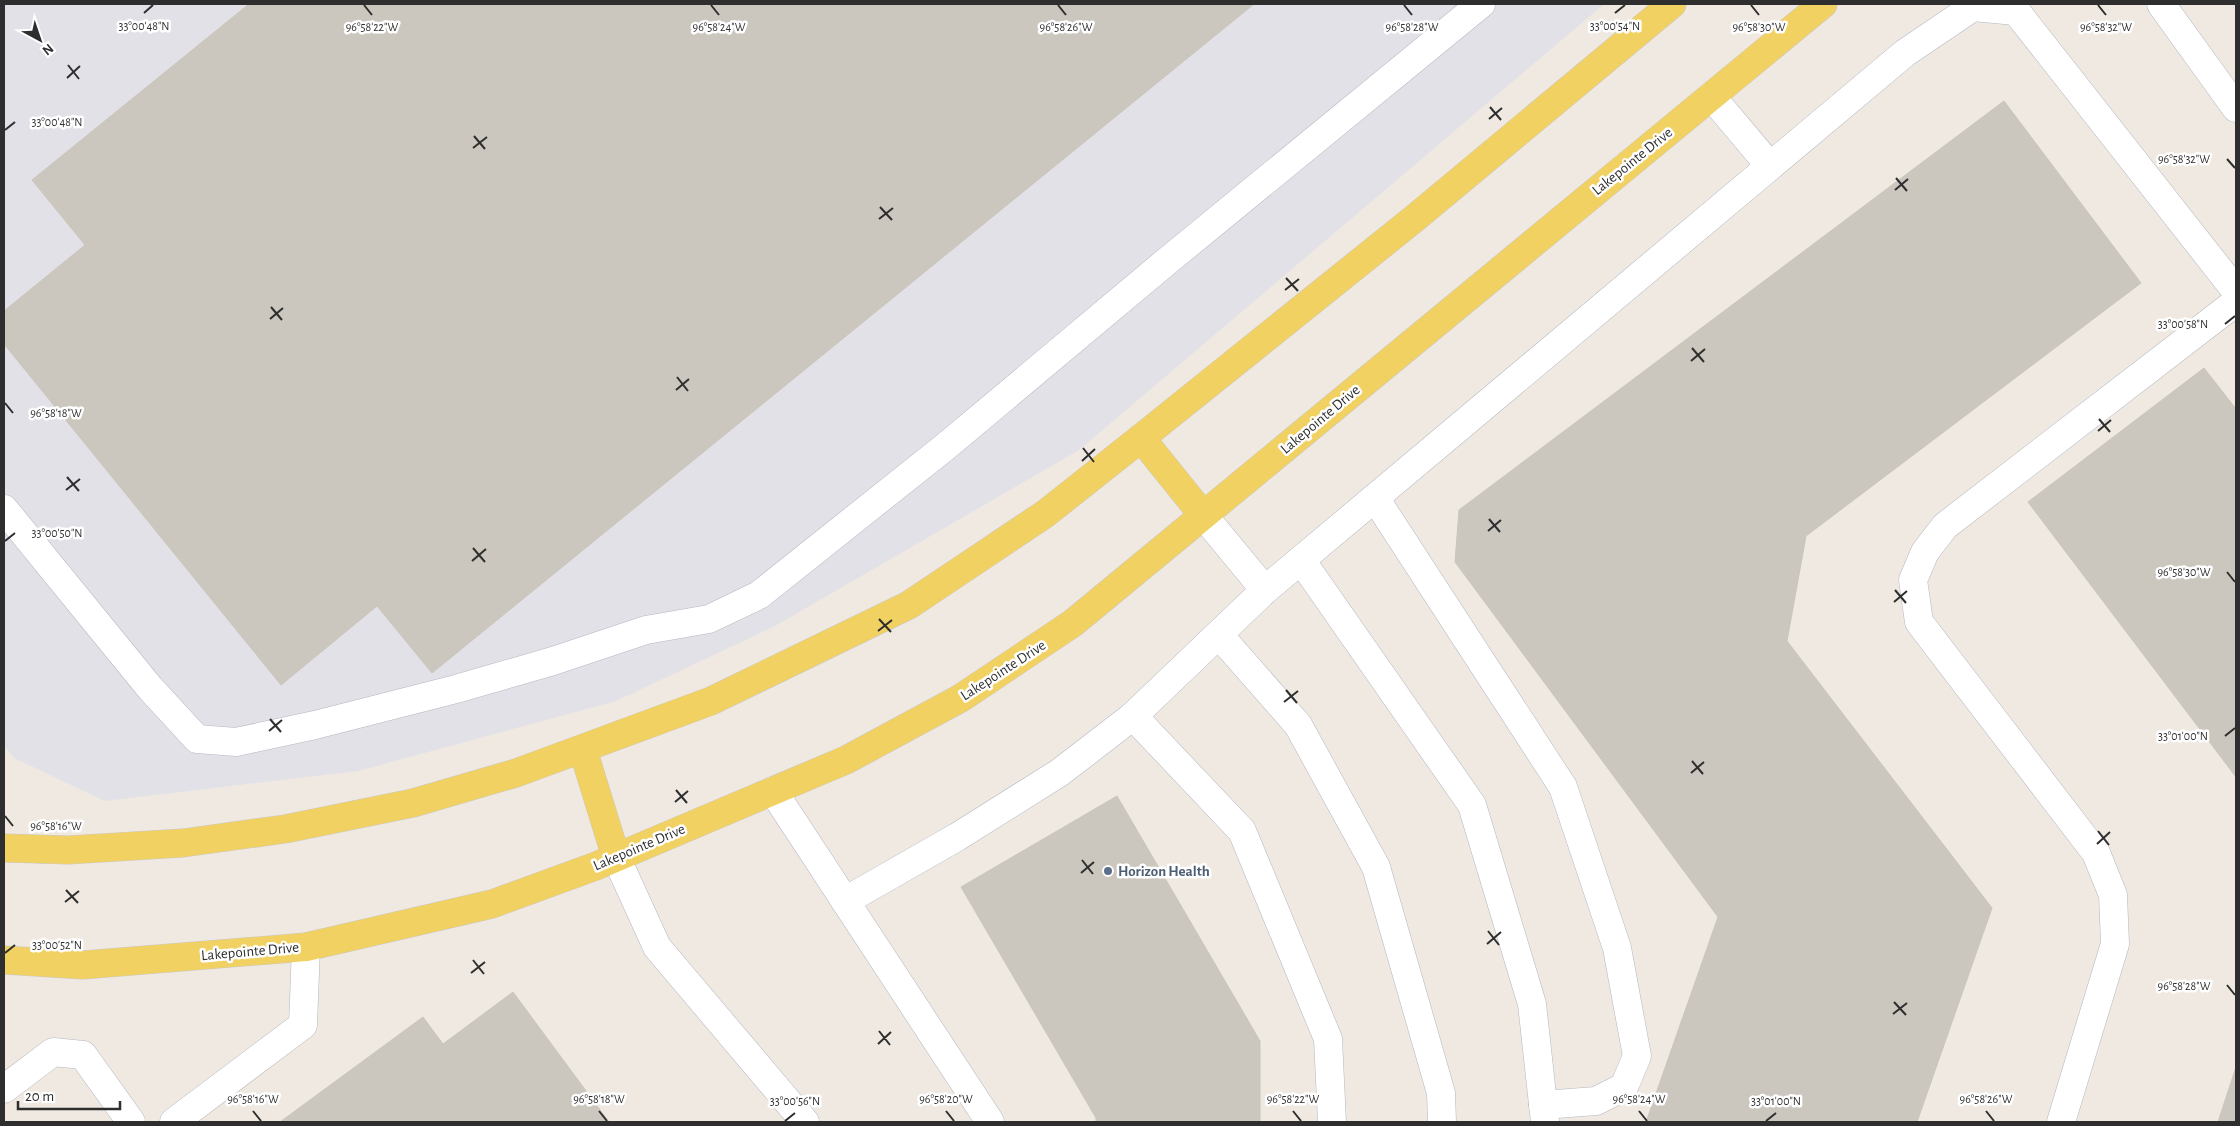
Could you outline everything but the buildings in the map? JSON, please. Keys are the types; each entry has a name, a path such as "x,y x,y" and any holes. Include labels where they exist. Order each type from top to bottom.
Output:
{"main road":[{"path":"4,848 68,850 183,843 285,829 413,804 516,773 583,750 711,701 909,605 1045,514 1415,218 1672,4"},
{"name":"Lakepointe Drive","path":"4,960 83,965 306,947 492,904 616,857 846,760 961,698 1074,623 1823,4"},
{"path":"1141,438 1204,515"},
{"path":"583,750 616,857"}],"street":[{"path":"4,509 150,688 197,740 236,742 315,725 500,676 646,630 709,619 759,595 923,465 1173,256 1481,4"},
{"path":"2161,4 2236,108"},
{"path":"845,901 957,837 1059,773 1132,716 1266,590 1301,560 1905,53 1973,7 2016,12 2236,291"},
{"path":"1711,96 1770,166"},
{"path":"2061,1122 2115,944 2114,895 2096,853 1919,622 1913,580 1925,552 1945,526 2236,302"},
{"path":"1301,560 1472,805 1532,1004 1544,1114 1596,1100 1624,1086 1638,1056 1617,948 1563,787 1375,498"},
{"path":"1204,515 1266,590"},
{"path":"1219,635 1298,725 1376,867 1441,1093 1442,1122"},
{"path":"1132,716 1242,831 1328,1039 1332,1122"},
{"path":"773,791 990,1122"},
{"path":"616,857 658,947 805,1122"},
{"path":"174,1122 303,1025 306,947"},
{"path":"4,1089 53,1052 83,1055 131,1122"}],"shaded area":[{"path":"4,4 1604,4 1079,450 775,626 616,701 358,771 105,801 14,758 4,746"}],"place":[{"name":"Horizon Health","path":"1108,871"}]}
